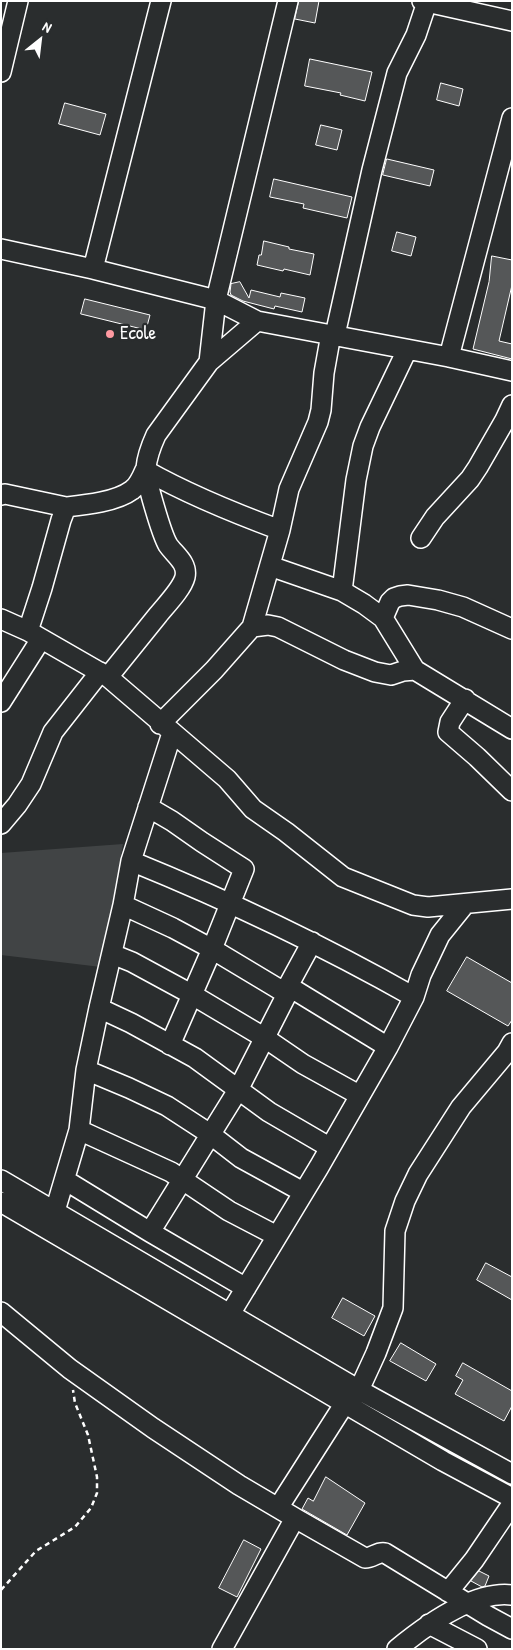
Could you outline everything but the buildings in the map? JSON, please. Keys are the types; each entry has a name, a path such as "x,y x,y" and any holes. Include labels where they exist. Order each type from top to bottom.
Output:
{"street":[{"path":"93,269 161,1"},
{"path":"209,362 216,300 288,1"},
{"path":"55,1211 79,1130 86,1070 99,1008 123,905 131,861 148,807 166,728 252,627 280,530 289,489 318,422 321,410 324,373 372,170 397,73 416,35 424,2 512,21"},
{"path":"1,72 11,12"},
{"path":"450,357 510,127"},
{"path":"1,249 93,269 216,300 257,321 450,357 512,371"},
{"path":"1,495 5,494 66,507 99,503 132,490 145,470 149,449 156,435 209,362 257,321"},
{"path":"342,591 356,480 363,446 370,427 407,350"},
{"path":"421,538 435,517 474,473 512,405"},
{"path":"145,470 229,512 280,530"},
{"path":"1,824 18,805 31,784 53,732 170,601 183,583 186,570 184,564 167,544 160,526 145,470"},
{"path":"1,702 35,635 42,588 66,507"},
{"path":"270,566 342,591 364,604 383,618 415,670 512,729"},
{"path":"383,618 390,602 394,598 408,596 463,606 512,629"},
{"path":"1,618 35,635 104,675 227,779 253,809 286,832 343,877 413,905 428,907 512,900"},
{"path":"252,627 278,626 344,660 375,672 391,675 415,670"},
{"path":"465,699 450,722 448,732 512,791"},
{"path":"148,807 243,867 244,871 170,1045"},
{"path":"131,861 312,942 414,997"},
{"path":"230,1314 388,1047 414,997 421,975 440,935 466,904"},
{"path":"123,905 173,928 388,1047"},
{"path":"150,1232 238,1090 312,942"},
{"path":"112,954 132,962 191,994 265,1038 303,1064 359,1095"},
{"path":"99,1008 195,1058 269,1112 329,1147"},
{"path":"359,1390 376,1353 393,1308 395,1231 405,1201 418,1174 462,1107 508,1052 512,1043"},
{"path":"86,1070 167,1106 210,1134 241,1158 303,1192"},
{"path":"79,1130 113,1144 182,1179 230,1212 277,1236"},
{"path":"1,1180 359,1390 512,1474"},
{"path":"65,1180 246,1288"},
{"path":"3,1208 443,1461 512,1498"},
{"path":"1,1312 70,1369 239,1485 366,1558 379,1553 385,1553 512,1629"},
{"path":"278,1508 345,1403"},
{"path":"448,1592 474,1560 512,1504"},
{"path":"222,1649 295,1518"},
{"path":"397,1649 429,1624 448,1613 491,1595 512,1595"},
{"path":"429,1624 477,1649"}],"path":[{"path":"1,1590 36,1552 75,1527 92,1508 97,1493 88,1435 75,1403 70,1369"}],"shaded area":[{"path":"123,844 101,967 1,955 1,853"}],"place":[{"name":"Ecole","path":"110,334"}]}
